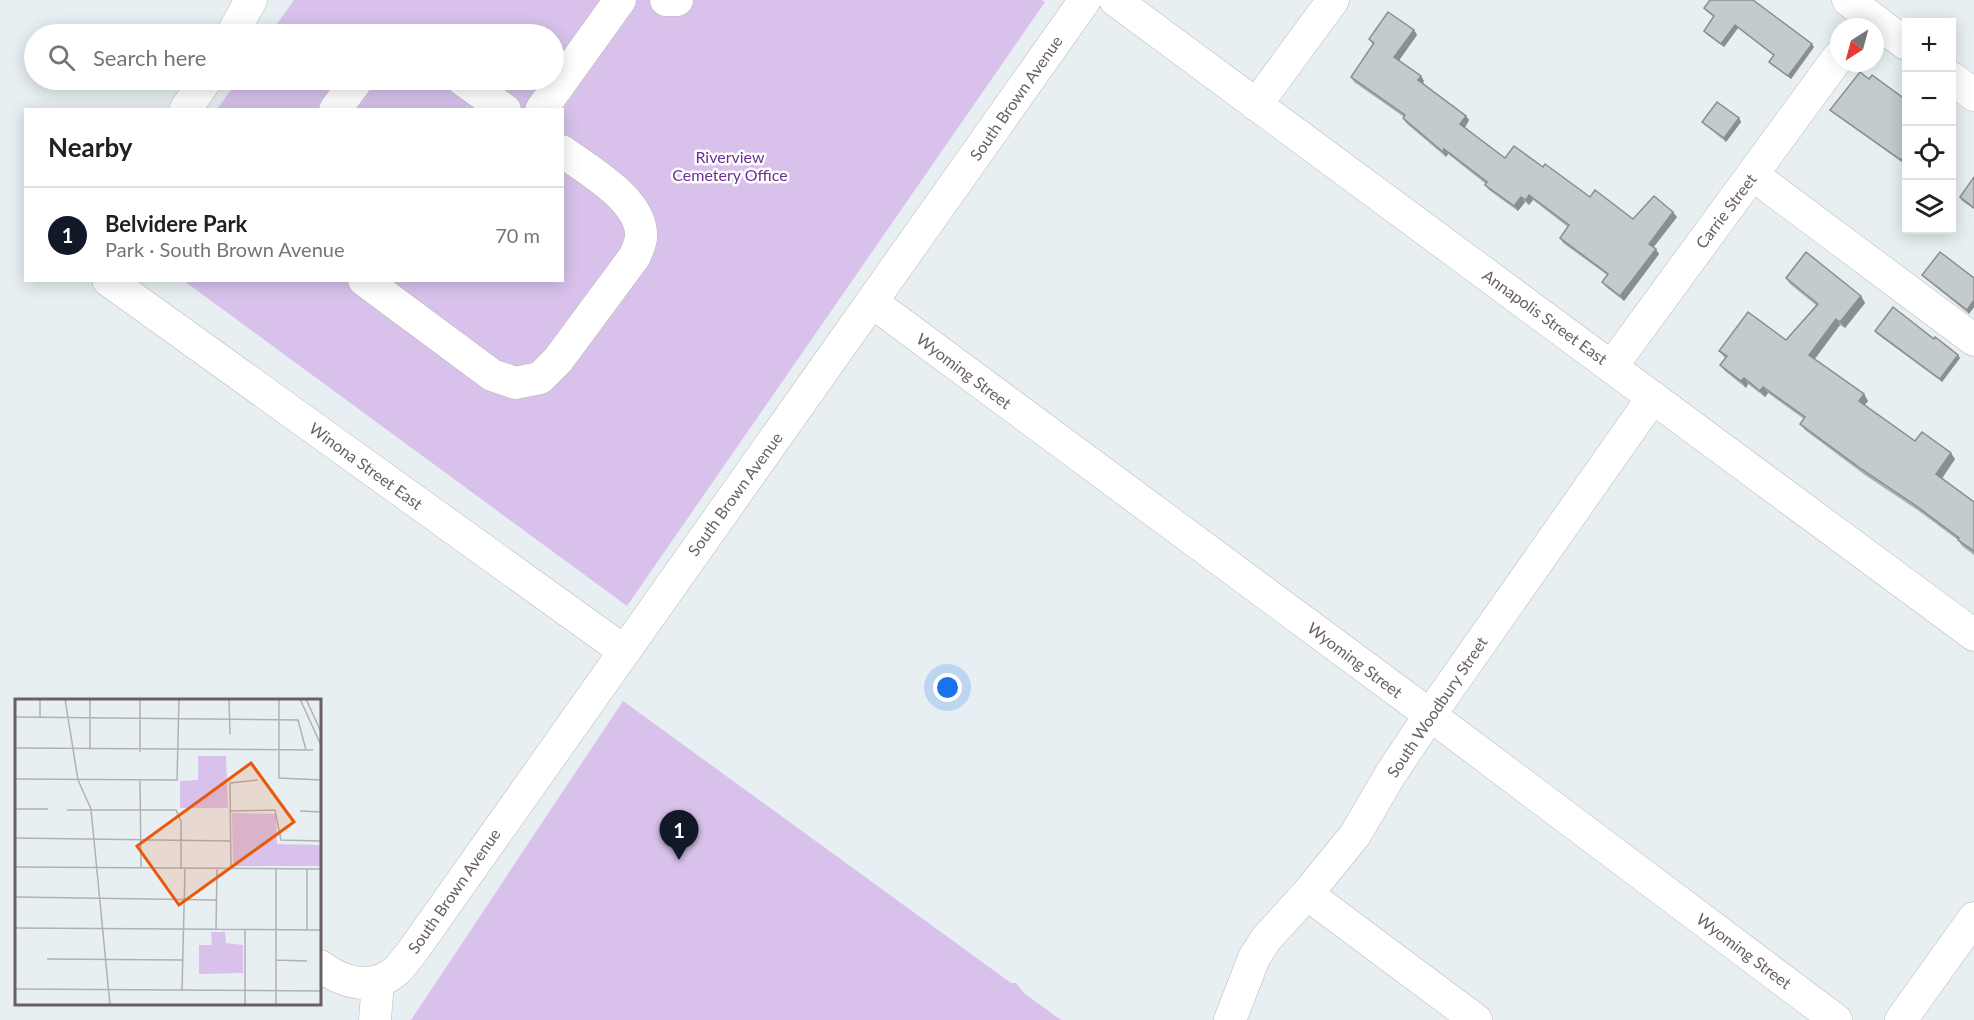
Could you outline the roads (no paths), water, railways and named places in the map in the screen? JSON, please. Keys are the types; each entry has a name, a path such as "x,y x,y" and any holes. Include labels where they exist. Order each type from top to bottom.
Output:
{"street":[{"path":"238,24 251,0"},
{"path":"564,78 620,0"},
{"path":"666,0 677,0"},
{"name":"South Brown Avenue","path":"378,982 397,971 412,952 1085,0"},
{"name":"Annapolis Street East","path":"1115,0 1974,635"},
{"path":"1256,105 1333,0"},
{"path":"1864,10 1902,41"},
{"name":"Carrie Street","path":"1612,366 1830,68"},
{"path":"1956,81 1974,94"},
{"path":"186,108 199,90"},
{"path":"336,108 349,90"},
{"path":"477,90 502,108"},
{"path":"542,108 555,90"},
{"path":"367,282 492,375 515,383 540,378 558,360 635,256 641,239 638,217 623,197 564,153"},
{"path":"1753,175 1974,340"},
{"name":"Winona Street East","path":"111,282 624,651"},
{"name":"Wyoming Street","path":"872,302 1430,715 1836,1020"},
{"name":"South Woodbury Street","path":"1230,1020 1254,958 1266,939 1307,894 1355,835 1390,775 1430,715 1653,397"},
{"path":"1307,894 1476,1020"},
{"path":"1901,1020 1974,918"},
{"path":"321,967 330,974 355,984 378,982 375,1020"}],"place":[{"name":"Belvidere Park","path":"679,860"}],"park label":[{"name":"Riverview Cemetery Office","path":"730,166"}]}
